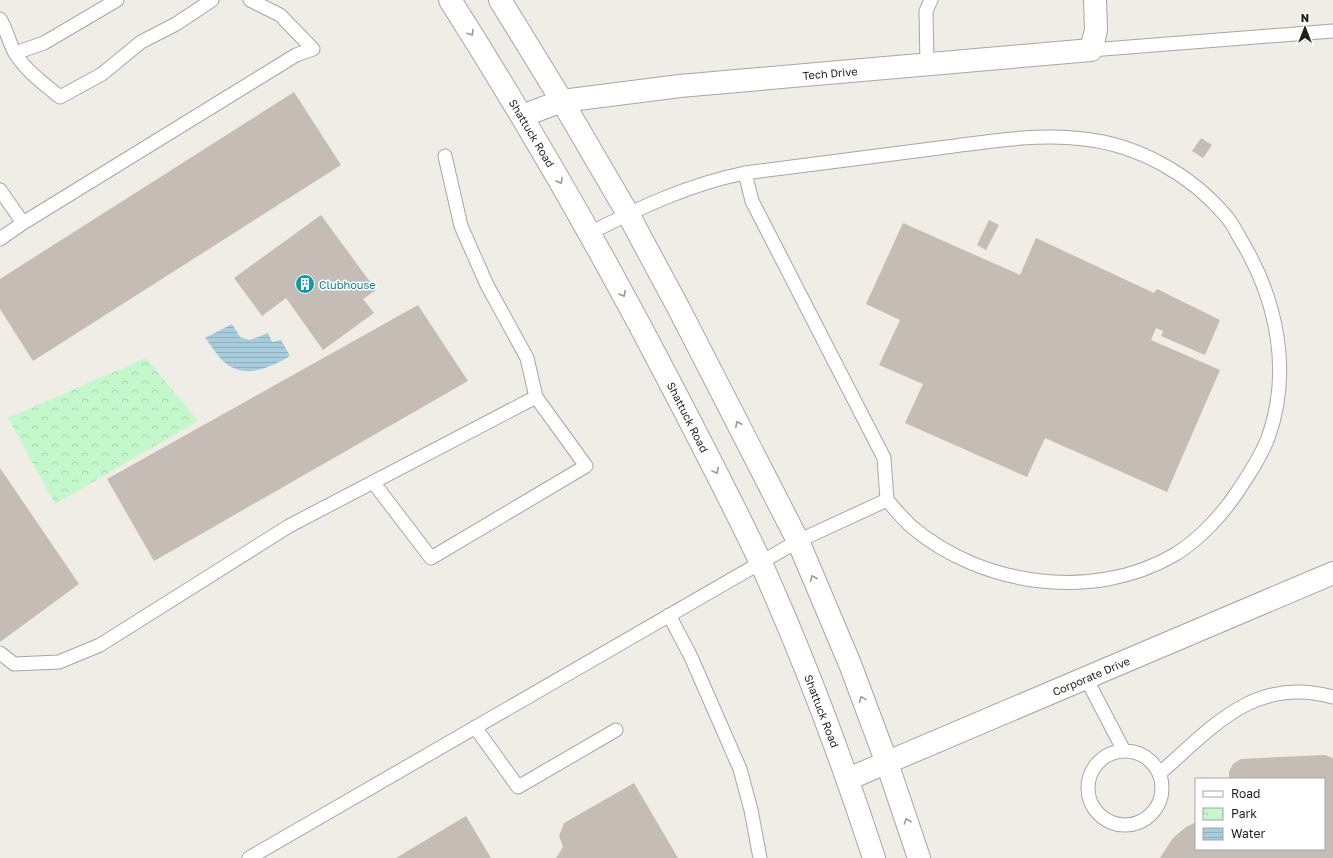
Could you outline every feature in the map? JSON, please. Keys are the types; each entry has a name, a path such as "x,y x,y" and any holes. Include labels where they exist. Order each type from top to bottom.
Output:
{"street":[{"name":"Shattuck Road","path":"450,0 522,116 590,233 725,487 760,562 810,679 848,779 874,858"},
{"path":"500,0 562,100 628,214 678,307 798,541 850,664 887,763 919,858"},
{"path":"1091,50 1096,30 1095,0"},
{"name":"Tech Drive","path":"522,116 562,100 680,86 1091,50"},
{"name":"Corporate Drive","path":"848,779 1333,574"}],"lane":[{"path":"15,53 44,43 117,0"},
{"path":"0,19 15,53 32,74 60,97 102,74 141,42 176,24 212,0"},
{"path":"0,239 23,223 296,55 313,49 280,15 250,0"},
{"path":"927,64 926,12 931,0"},
{"path":"1091,50 1333,31"},
{"path":"590,233 628,214 713,179 746,173 1024,138 1084,139 1132,150 1172,169 1202,191 1227,217 1254,260 1272,305 1280,350 1280,381 1276,408 1268,439 1254,467 1231,501 1205,530 1174,554 1140,570 1105,580 1063,583 1022,579 980,566 943,548 911,526 887,500 884,458 752,201 746,173"},
{"path":"373,482 431,558 586,466 536,397 527,358 487,285 461,226 445,156"},
{"path":"0,190 23,223"},
{"path":"0,653 14,664 59,662 100,645 289,526 536,397"},
{"path":"249,858 760,562 798,541 887,500"},
{"path":"669,615 691,657 740,769 751,810 760,858"},
{"path":"1086,678 1124,751"},
{"path":"1159,774 1217,722 1239,708 1263,697 1290,692 1319,694 1333,698"},
{"path":"475,727 518,787 616,730"},
{"path":"1124,751 1145,757 1154,765 1159,774 1162,786 1161,799 1155,810 1146,819 1134,824 1122,826 1099,816 1092,805 1088,794 1088,781 1093,770 1101,760 1112,753 1124,751"}],"green space":[{"path":"146,358 198,421 55,504 8,418"}],"water":[{"path":"232,324 240,337 250,340 268,333 272,342 281,340 290,356 273,365 256,370 239,370 230,366 220,358 205,338"}],"building":[{"path":"294,92 341,165 33,361 0,309 0,279"},
{"path":"1201,138 1212,145 1203,158 1192,151"},
{"name":"Clubhouse","path":"321,215 376,290 363,299 374,313 323,350 286,298 262,316 234,278"},
{"path":"989,220 999,225 986,250 977,245"},
{"path":"903,223 1020,275 1036,238 1154,293 1157,289 1220,320 1205,355 1161,336 1163,331 1156,328 1151,340 1220,370 1167,492 1045,438 1027,477 905,423 923,384 879,365 900,320 866,304"},
{"path":"418,305 468,381 154,561 107,479"},
{"path":"0,468 79,584 0,642"},
{"path":"1325,755 1333,758 1333,858 1160,858 1173,838 1186,827 1195,822 1195,850 1325,850 1325,778 1229,778 1229,772 1233,764 1241,759"},
{"path":"634,783 678,858 556,858 563,847 559,836 564,823"},
{"path":"466,816 491,858 396,858"}],"place":[{"name":"Clubhouse","path":"305,284"}]}
